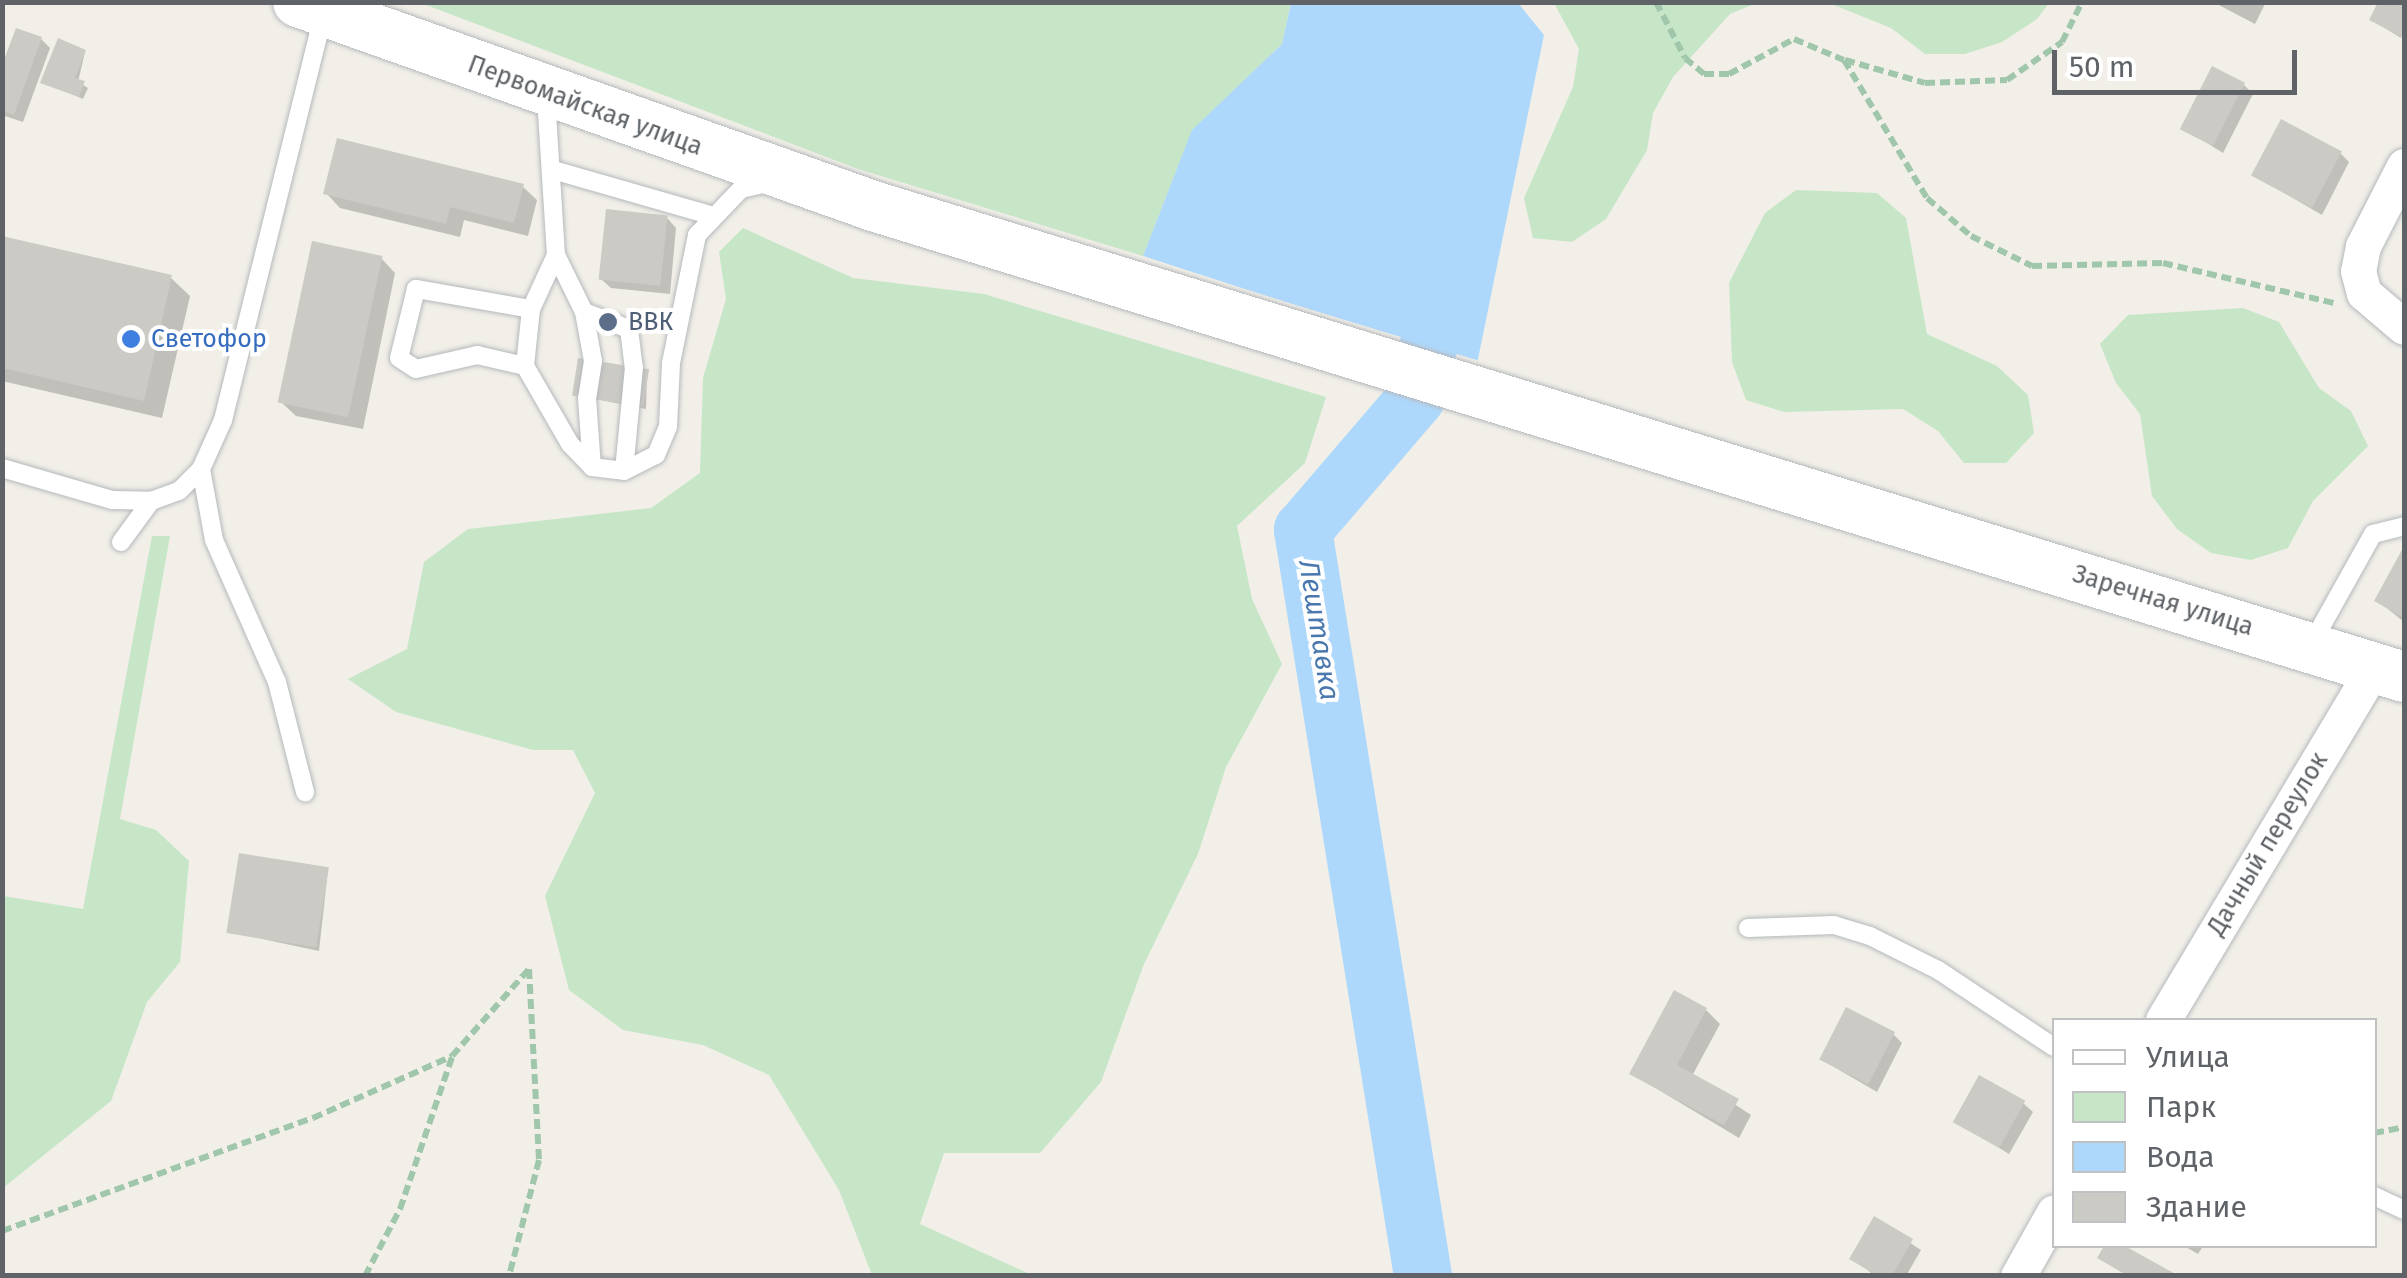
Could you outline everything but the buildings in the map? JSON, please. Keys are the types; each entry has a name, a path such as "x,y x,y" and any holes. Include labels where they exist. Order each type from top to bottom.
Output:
{"main road":[{"name":"Первомайская улица","path":"311,8 874,206"},
{"name":"Заречная улица","path":"874,206 2389,673"}],"street":[{"path":"2399,324 2364,293 2358,272 2363,246 2404,166"},
{"name":"Дачный переулок","path":"2167,1018 2389,673"},
{"path":"2018,1276 2052,1216"}],"lane":[{"path":"2,468 112,500 151,501 179,491 201,469 223,420 311,8"},
{"path":"545,92 556,255 584,312 593,361 588,398 592,467"},
{"path":"553,170 713,216"},
{"path":"556,255 530,309 525,366 570,444 592,467 624,470 656,455 668,427 671,364 697,236 742,189 788,178"},
{"path":"525,366 476,355 416,369 399,358 416,289 530,309"},
{"path":"584,312 629,329 634,367 624,470"},
{"path":"201,469 214,540 278,682 305,792"},
{"path":"122,542 151,501"},
{"path":"2310,648 2373,534 2404,526"},
{"path":"1748,928 1834,925 1870,936 1938,970 2052,1045"},
{"path":"2377,1197 2404,1210"}],"path":[{"path":"1656,2 1685,58 1704,74 1730,74 1794,39 1844,60 1926,82 2007,80 2062,42 2082,2"},
{"path":"1844,60 1927,198 1971,236 2032,266 2163,263 2399,324"},
{"path":"364,1276 400,1209 452,1056 529,969 539,1160 509,1276"},
{"path":"2,1231 313,1118 452,1056"},
{"path":"2377,1132 2404,1127"}],"green space":[{"path":"2049,2 2037,19 2002,42 1965,54 1925,54 1891,28 1829,3"},
{"path":"421,3 1291,3 1282,44 1192,131 1143,256 858,169"},
{"path":"1554,3 1757,3 1730,14 1673,77 1653,113 1647,150 1606,219 1572,242 1533,238 1524,198 1573,87 1579,49"},
{"path":"1796,190 1877,193 1906,218 1927,334 1997,366 2028,395 2034,433 2006,463 1964,463 1938,431 1903,409 1784,412 1746,400 1732,362 1729,283 1765,213"},
{"path":"743,228 853,278 984,294 1326,397 1305,463 1237,526 1252,599 1282,664 1226,767 1198,854 1144,964 1101,1082 1040,1153 944,1153 920,1224 1032,1275 872,1275 839,1190 769,1075 703,1045 623,1030 569,990 545,896 595,793 573,750 533,750 396,712 348,679 407,649 424,562 468,529 651,508 700,473 703,378 726,299 719,252"},
{"path":"2243,308 2279,322 2319,388 2351,411 2368,446 2313,501 2288,548 2251,560 2211,553 2177,529 2152,496 2140,414 2116,383 2100,344 2128,315"},
{"path":"152,536 170,536 120,819 156,830 189,861 180,962 147,1002 111,1101 3,1188 3,896 83,909"}],"water":[{"path":"1291,3 1518,3 1544,35 1477,364 1143,256 1192,130 1282,44"}],"pier":[{"path":"1138,257 1483,362 1476,369"}],"waterway":[{"name":"Лештавка","path":"1423,1276 1303,530 1416,398 1434,323"}],"place":[{"name":"ВВК","path":"608,322"},
{"name":"Светофор","path":"131,339"}]}
